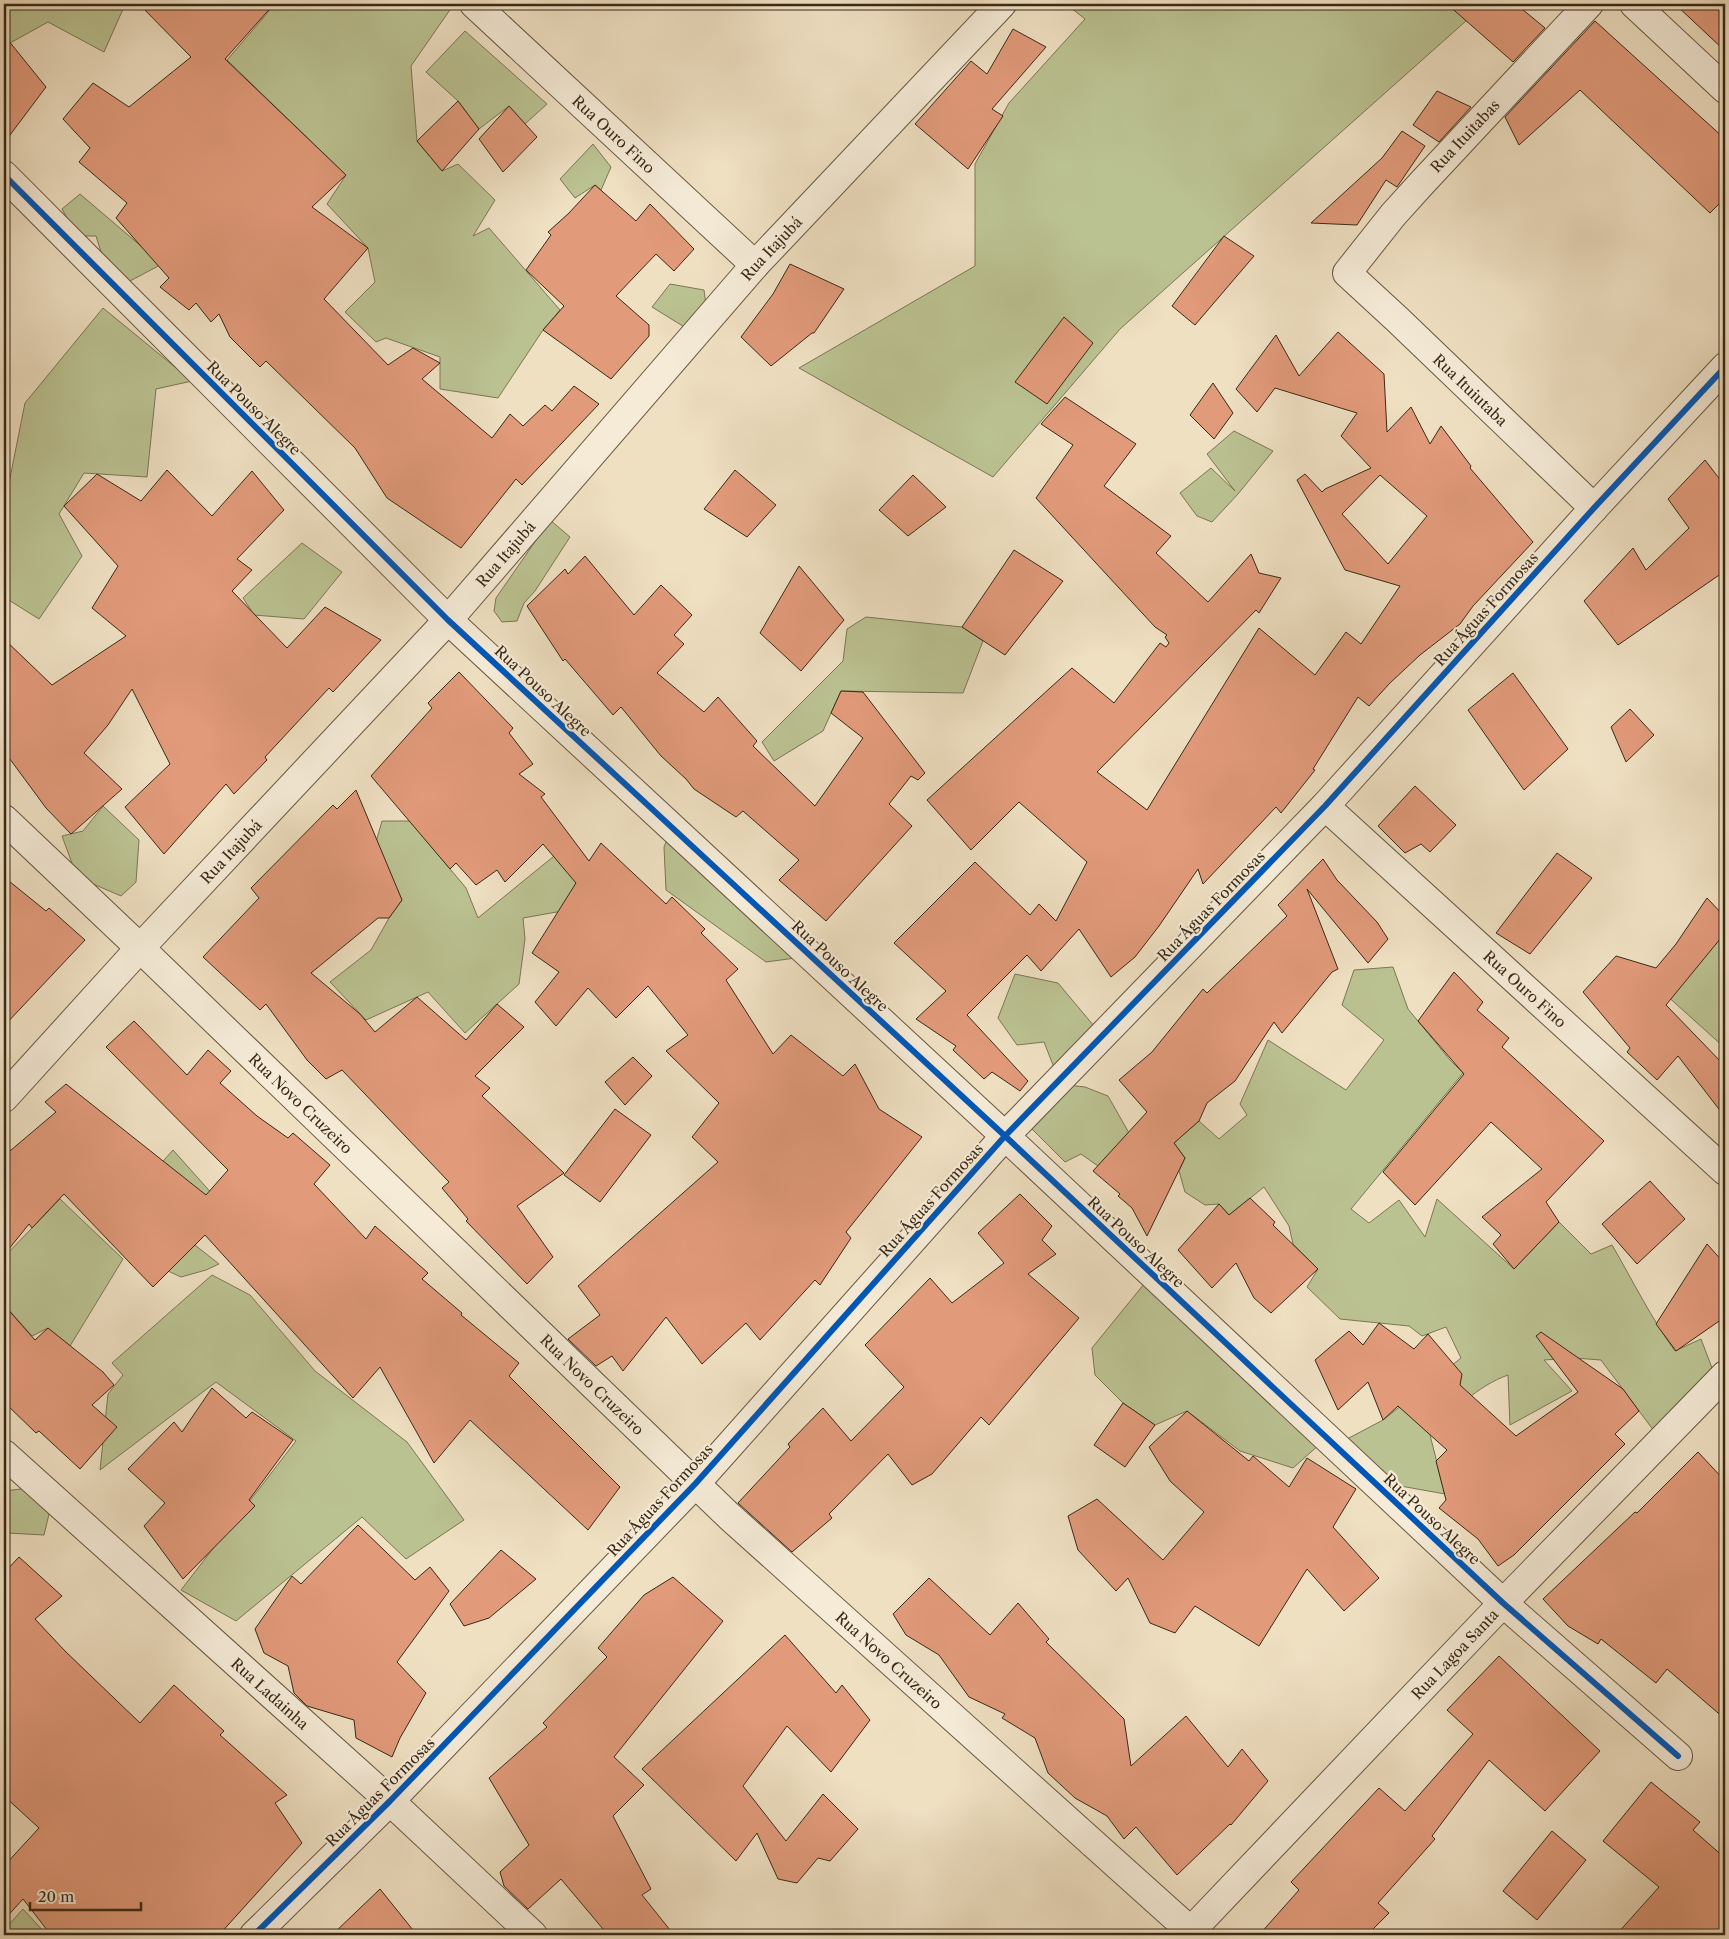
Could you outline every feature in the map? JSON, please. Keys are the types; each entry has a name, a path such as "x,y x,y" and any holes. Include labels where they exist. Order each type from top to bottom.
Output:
{"street":[{"name":"Rua Ouro Fino","path":"474,4 755,265"},
{"name":"Rua Itajubá","path":"4,1098 140,948 448,620 755,265 1002,4"},
{"name":"Rua Ituitabas","path":"1346,273 1426,178 1590,4"},
{"path":"1634,4 1725,89"},
{"name":"Rua Pouso Alegre","path":"4,176 448,620 1005,1136 1503,1603 1678,1756"},
{"name":"Rua Ituiutaba","path":"1346,273 1594,508"},
{"name":"Rua Águas Formosas","path":"254,1935 390,1801 696,1482 1005,1136 1325,806 1725,366"},
{"name":"Rua Ouro Fino","path":"1325,806 1725,1170"},
{"name":"Rua Novo Cruzeiro","path":"4,819 696,1482 729,1516 1191,1934"},
{"name":"Rua Lagoa Santa","path":"1191,1934 1503,1603 1725,1375"},
{"name":"Rua Ladainha","path":"4,1454 390,1801 533,1935"}],"green space":[{"path":"4,4 109,4 123,9 104,52 48,22 10,43 4,51"},
{"path":"275,4 454,4 411,66 417,141 442,171 458,164 495,200 473,236 489,228 560,310 543,330 498,398 440,389 440,357 386,338 376,342 345,312 375,282 368,248 327,204 346,175 227,60"},
{"path":"1066,4 1485,4 1120,329 993,477 799,368 975,266 975,164 1009,103 1085,19"},
{"path":"465,31 547,104 525,124 509,106 479,129 458,101 426,72"},
{"path":"593,144 611,167 601,190 595,185 575,198 560,179"},
{"path":"80,194 162,264 130,281 102,255 96,236 77,236 62,209"},
{"path":"670,284 704,290 706,305 686,328 652,307"},
{"path":"103,308 192,381 156,389 147,477 84,473 59,514 82,556 39,619 4,597 4,480 9,483 25,403"},
{"path":"1234,431 1273,451 1212,522 1197,516 1180,493 1211,468 1235,491 1207,454"},
{"path":"550,520 570,537 535,591 524,603 517,621 502,622 494,611 496,598"},
{"path":"302,543 342,572 304,619 254,615 243,598"},
{"path":"866,617 962,627 983,641 963,693 841,691 823,731 774,761 762,742 843,661 847,629"},
{"path":"103,806 139,840 136,882 121,896 77,877 62,836 83,831"},
{"path":"382,821 410,821 466,888 478,918 570,843 579,908 523,918 525,939 519,984 465,1033 428,992 366,1020 330,982 371,950 389,918 402,900 376,842"},
{"path":"669,835 803,957 766,962 666,890 664,847"},
{"path":"1725,919 1725,1048 1665,994"},
{"path":"1393,967 1408,1009 1463,1073 1351,1209 1369,1223 1399,1200 1425,1237 1437,1199 1514,1269 1559,1222 1591,1254 1612,1245 1650,1312 1675,1351 1701,1339 1712,1368 1654,1431 1601,1360 1574,1358 1544,1360 1572,1391 1510,1425 1508,1375 1497,1380 1466,1400 1430,1435 1445,1494 1395,1485 1347,1439 1383,1420 1461,1358 1446,1327 1422,1336 1409,1326 1340,1319 1307,1287 1318,1269 1293,1244 1289,1226 1264,1187 1229,1215 1219,1204 1205,1205 1185,1192 1179,1171 1185,1158 1174,1143 1199,1121 1219,1139 1247,1115 1240,1104 1268,1040 1346,1090 1384,1040 1342,1005 1354,970"},
{"path":"1015,974 1058,983 1094,1026 1055,1070 1044,1042 1017,1045 998,1018"},
{"path":"1067,1085 1085,1087 1108,1096 1129,1133 1098,1166 1081,1154 1065,1162 1028,1125"},
{"path":"173,1150 214,1196 181,1234 219,1264 181,1277 155,1265 140,1187"},
{"path":"60,1199 123,1259 70,1346 48,1328 32,1336 8,1309 4,1313 4,1257"},
{"path":"212,1275 250,1295 315,1371 407,1442 464,1520 406,1559 362,1517 236,1621 181,1590 296,1441 216,1382 100,1470 108,1394 123,1375 112,1363"},
{"path":"1144,1284 1320,1444 1293,1468 1240,1451 1187,1411 1155,1425 1123,1403 1095,1375 1092,1348"},
{"path":"56,1485 44,1535 7,1533 4,1531 4,1491"},
{"path":"23,1909 47,1935 4,1935 4,1930"}],"building":[{"path":"139,4 274,4 225,59 346,175 312,207 368,248 324,299 388,365 413,348 440,363 422,379 492,438 510,414 523,426 545,405 552,411 574,386 599,404 522,485 516,479 461,548 387,498 355,448 266,361 260,367 230,337 219,314 211,322 196,303 189,310 160,287 169,278 116,218 127,203 79,162 90,148 63,119 93,83 129,107 191,57"},
{"path":"1447,4 1516,4 1545,28 1513,62"},
{"path":"1675,4 1725,4 1725,51"},
{"path":"1595,21 1725,139 1725,198 1710,213 1580,90 1519,145 1505,117"},
{"path":"1013,29 1046,47 992,109 1003,116 968,169 915,124 971,61 987,74"},
{"path":"4,35 46,87 4,143"},
{"path":"1437,91 1471,107 1439,142 1413,125"},
{"path":"458,101 479,129 442,171 417,141"},
{"path":"509,106 537,137 503,172 479,139"},
{"path":"1402,131 1425,146 1397,187 1386,180 1357,225 1311,223 1382,158"},
{"path":"595,185 636,221 650,204 694,249 674,271 656,254 616,296 649,325 649,336 611,379 543,330 564,306 526,270 551,235 548,232"},
{"path":"1224,236 1254,256 1195,325 1172,306"},
{"path":"790,264 844,289 814,333 771,366 741,337 773,294"},
{"path":"1064,317 1093,343 1047,404 1015,382"},
{"path":"1338,332 1384,374 1387,432 1411,407 1430,444 1441,426 1471,466 1470,468 1533,542 1473,606 1460,624 1420,655 1369,706 1358,697 1313,769 1315,770 1281,813 1276,807 1203,884 1198,869 1135,957 1111,977 1079,929 1041,971 1027,955 967,1015 1028,1081 1020,1091 992,1072 984,1079 953,1050 956,1046 916,1019 946,991 894,943 975,862 1030,915 1039,904 1056,921 1087,862 1019,802 971,850 927,800 1072,668 1114,703 1160,643 1166,647 1169,643 1165,637 1167,635 1155,627 1036,498 1073,445 1041,424 1065,397 1136,444 1104,486 1171,536 1156,553 1208,602 1251,554 1259,573 1281,578 1259,613 1256,610 1097,772 1147,810 1259,628 1315,675 1346,632 1361,644 1400,586 1345,570 1297,480 1305,474 1322,492 1371,468 1341,436 1357,413 1275,388 1257,412 1236,389 1276,335 1299,376","holes":["1380,475 1427,516 1388,564 1342,514"]},
{"path":"1213,383 1233,413 1214,439 1190,415"},
{"path":"1705,460 1725,486 1725,571 1618,645 1584,601 1633,548 1646,570 1689,528 1668,499"},
{"path":"167,470 212,516 252,471 284,510 237,559 252,570 232,591 287,648 325,607 381,640 333,692 329,688 265,757 267,760 234,794 226,784 164,854 125,807 170,764 132,689 108,725 84,753 122,789 71,834 46,808 4,751 4,639 52,685 126,636 92,608 118,566 64,506 97,474 141,501"},
{"path":"735,470 776,505 747,537 704,509"},
{"path":"913,475 946,507 908,536 879,510"},
{"path":"1014,550 1063,581 1005,655 962,627"},
{"path":"585,556 634,615 661,585 692,615 674,635 684,644 657,673 704,712 718,697 757,741 753,746 815,806 863,738 831,713 841,691 863,692 925,773 918,780 911,776 889,804 912,826 826,921 779,880 799,860 743,811 736,817 694,789 661,756 621,707 613,715 565,659 563,661 527,606 565,569 568,574"},
{"path":"799,566 844,620 801,671 760,633"},
{"path":"459,672 513,728 509,733 533,764 519,774 545,794 541,797 589,861 601,843 666,904 672,897 705,929 701,933 738,969 726,980 773,1054 791,1035 843,1076 855,1064 879,1109 922,1137 846,1232 851,1238 820,1285 815,1280 760,1340 746,1323 702,1364 666,1317 623,1371 612,1356 596,1366 568,1339 600,1315 578,1286 718,1162 692,1137 719,1103 666,1051 688,1035 648,986 616,1018 588,988 556,1026 535,1002 559,972 532,953 576,883 543,844 505,882 497,870 476,885 456,863 450,869 371,776 432,708 428,703"},
{"path":"1513,673 1568,749 1524,790 1468,710"},
{"path":"1630,709 1654,735 1626,762 1611,727"},
{"path":"1415,786 1456,825 1430,852 1421,844 1405,853 1378,826"},
{"path":"356,790 402,900 389,918 378,918 311,973 360,1014 375,1032 417,997 466,1040 497,1004 524,1027 475,1076 490,1088 482,1096 564,1173 517,1206 553,1257 527,1284 466,1221 468,1219 442,1188 449,1182 342,1070 326,1079 307,1060 266,1004 260,1010 203,957 259,898 251,888 333,805 337,809"},
{"path":"1557,853 1592,878 1530,954 1496,933"},
{"path":"1323,859 1337,880 1377,922 1388,939 1368,963 1307,889 1338,969 1332,972 1282,1033 1274,1022 1235,1081 1207,1103 1199,1121 1174,1143 1185,1158 1147,1236 1132,1208 1118,1196 1120,1194 1093,1171 1147,1112 1119,1080 1152,1052 1203,989 1207,993 1287,916 1278,905"},
{"path":"4,877 46,911 49,908 85,940 4,1026"},
{"path":"1707,898 1725,917 1725,933 1666,1005 1725,1066 1725,1117 1678,1056 1657,1080 1627,1052 1630,1048 1583,992 1616,956 1656,968 1676,944"},
{"path":"1454,972 1483,1002 1477,1010 1509,1038 1502,1047 1604,1141 1546,1202 1559,1222 1514,1269 1493,1244 1501,1235 1482,1217 1542,1169 1491,1122 1415,1205 1383,1172 1464,1074 1418,1021"},
{"path":"134,1021 187,1075 208,1050 231,1071 220,1083 257,1116 288,1138 293,1133 330,1165 314,1184 366,1239 375,1226 428,1273 422,1279 462,1313 461,1315 519,1363 509,1376 620,1487 588,1530 470,1420 434,1463 380,1367 353,1398 205,1235 153,1287 64,1194 32,1228 29,1224 4,1255 4,1156 56,1112 45,1102 66,1084 206,1195 228,1170 106,1047"},
{"path":"633,1057 652,1076 625,1105 605,1082"},
{"path":"615,1109 651,1135 600,1202 564,1175"},
{"path":"1650,1181 1685,1219 1637,1264 1602,1224"},
{"path":"1020,1194 1052,1226 1042,1240 1056,1254 1028,1274 1079,1318 989,1425 981,1417 932,1474 912,1485 888,1454 829,1514 832,1518 792,1552 738,1503 790,1447 788,1444 823,1408 851,1441 904,1387 865,1345 930,1278 952,1303 1004,1263 978,1233"},
{"path":"1250,1198 1275,1222 1273,1225 1318,1269 1271,1313 1254,1298 1236,1263 1212,1288 1178,1250 1219,1204 1229,1215"},
{"path":"1707,1244 1725,1264 1725,1317 1676,1351 1656,1324"},
{"path":"4,1305 35,1340 48,1328 103,1372 114,1385 92,1405 117,1427 80,1469 39,1431 36,1433 4,1402"},
{"path":"1379,1323 1414,1349 1428,1334 1462,1374 1460,1385 1516,1436 1578,1392 1536,1336 1541,1332 1623,1389 1639,1411 1615,1434 1625,1444 1514,1555 1498,1566 1478,1539 1439,1508 1446,1500 1436,1461 1447,1450 1398,1406 1383,1420 1368,1382 1338,1410 1315,1360 1349,1331 1363,1345"},
{"path":"212,1388 246,1418 252,1412 293,1440 249,1500 255,1506 183,1579 144,1526 165,1503 128,1469 174,1422 182,1432"},
{"path":"1123,1403 1155,1425 1125,1467 1094,1445"},
{"path":"1187,1411 1249,1461 1253,1456 1289,1487 1307,1458 1356,1489 1333,1527 1379,1578 1344,1611 1307,1569 1259,1646 1195,1606 1175,1633 1150,1623 1128,1578 1116,1591 1078,1550 1068,1516 1097,1499 1163,1560 1204,1512 1170,1481 1149,1447"},
{"path":"1698,1452 1725,1481 1725,1719 1667,1669 1656,1683 1601,1639 1598,1644 1568,1626 1543,1599 1635,1512 1637,1513"},
{"path":"358,1525 415,1580 430,1567 449,1591 397,1662 426,1693 400,1738 392,1757 356,1738 354,1720 307,1706 294,1693 288,1666 264,1653 255,1629 292,1576 301,1584"},
{"path":"501,1550 536,1579 489,1618 464,1626 450,1604"},
{"path":"19,1557 62,1596 35,1619 65,1651 140,1723 174,1685 224,1731 220,1735 287,1795 275,1803 302,1843 219,1935 51,1935 23,1899 4,1920 4,1866 39,1828 4,1796 4,1573"},
{"path":"673,1577 723,1621 614,1757 644,1785 613,1816 651,1889 642,1895 674,1935 608,1935 561,1879 528,1909 504,1886 500,1872 529,1845 489,1778 547,1727 543,1723 607,1657 598,1648 644,1595"},
{"path":"929,1578 990,1635 1018,1603 1049,1639 1046,1642 1124,1719 1131,1766 1186,1716 1228,1767 1242,1749 1268,1781 1231,1825 1177,1875 1136,1827 1124,1839 1107,1816 1075,1798 1048,1773 1035,1738 1002,1718 1005,1714 969,1697 939,1655 906,1635 893,1614"},
{"path":"785,1635 836,1693 842,1685 870,1720 831,1772 787,1726 743,1786 786,1841 823,1794 858,1829 830,1861 818,1858 797,1883 778,1879 757,1833 736,1861 642,1769"},
{"path":"1499,1656 1600,1751 1545,1811 1489,1760 1432,1836 1435,1839 1378,1903 1389,1913 1367,1935 1259,1935 1299,1890 1291,1882 1379,1788 1405,1811 1473,1734 1447,1710"},
{"path":"1651,1782 1700,1822 1693,1830 1725,1858 1725,1935 1616,1935 1659,1887 1603,1841"},
{"path":"1552,1831 1586,1860 1537,1920 1503,1891"},
{"path":"380,1889 417,1935 332,1935"}],"cycle path":[{"path":"4,175 448,620 1005,1136 1503,1603 1678,1756"},
{"path":"254,1935 390,1801 696,1483 1005,1136 1325,806 1594,508 1725,367"}]}
